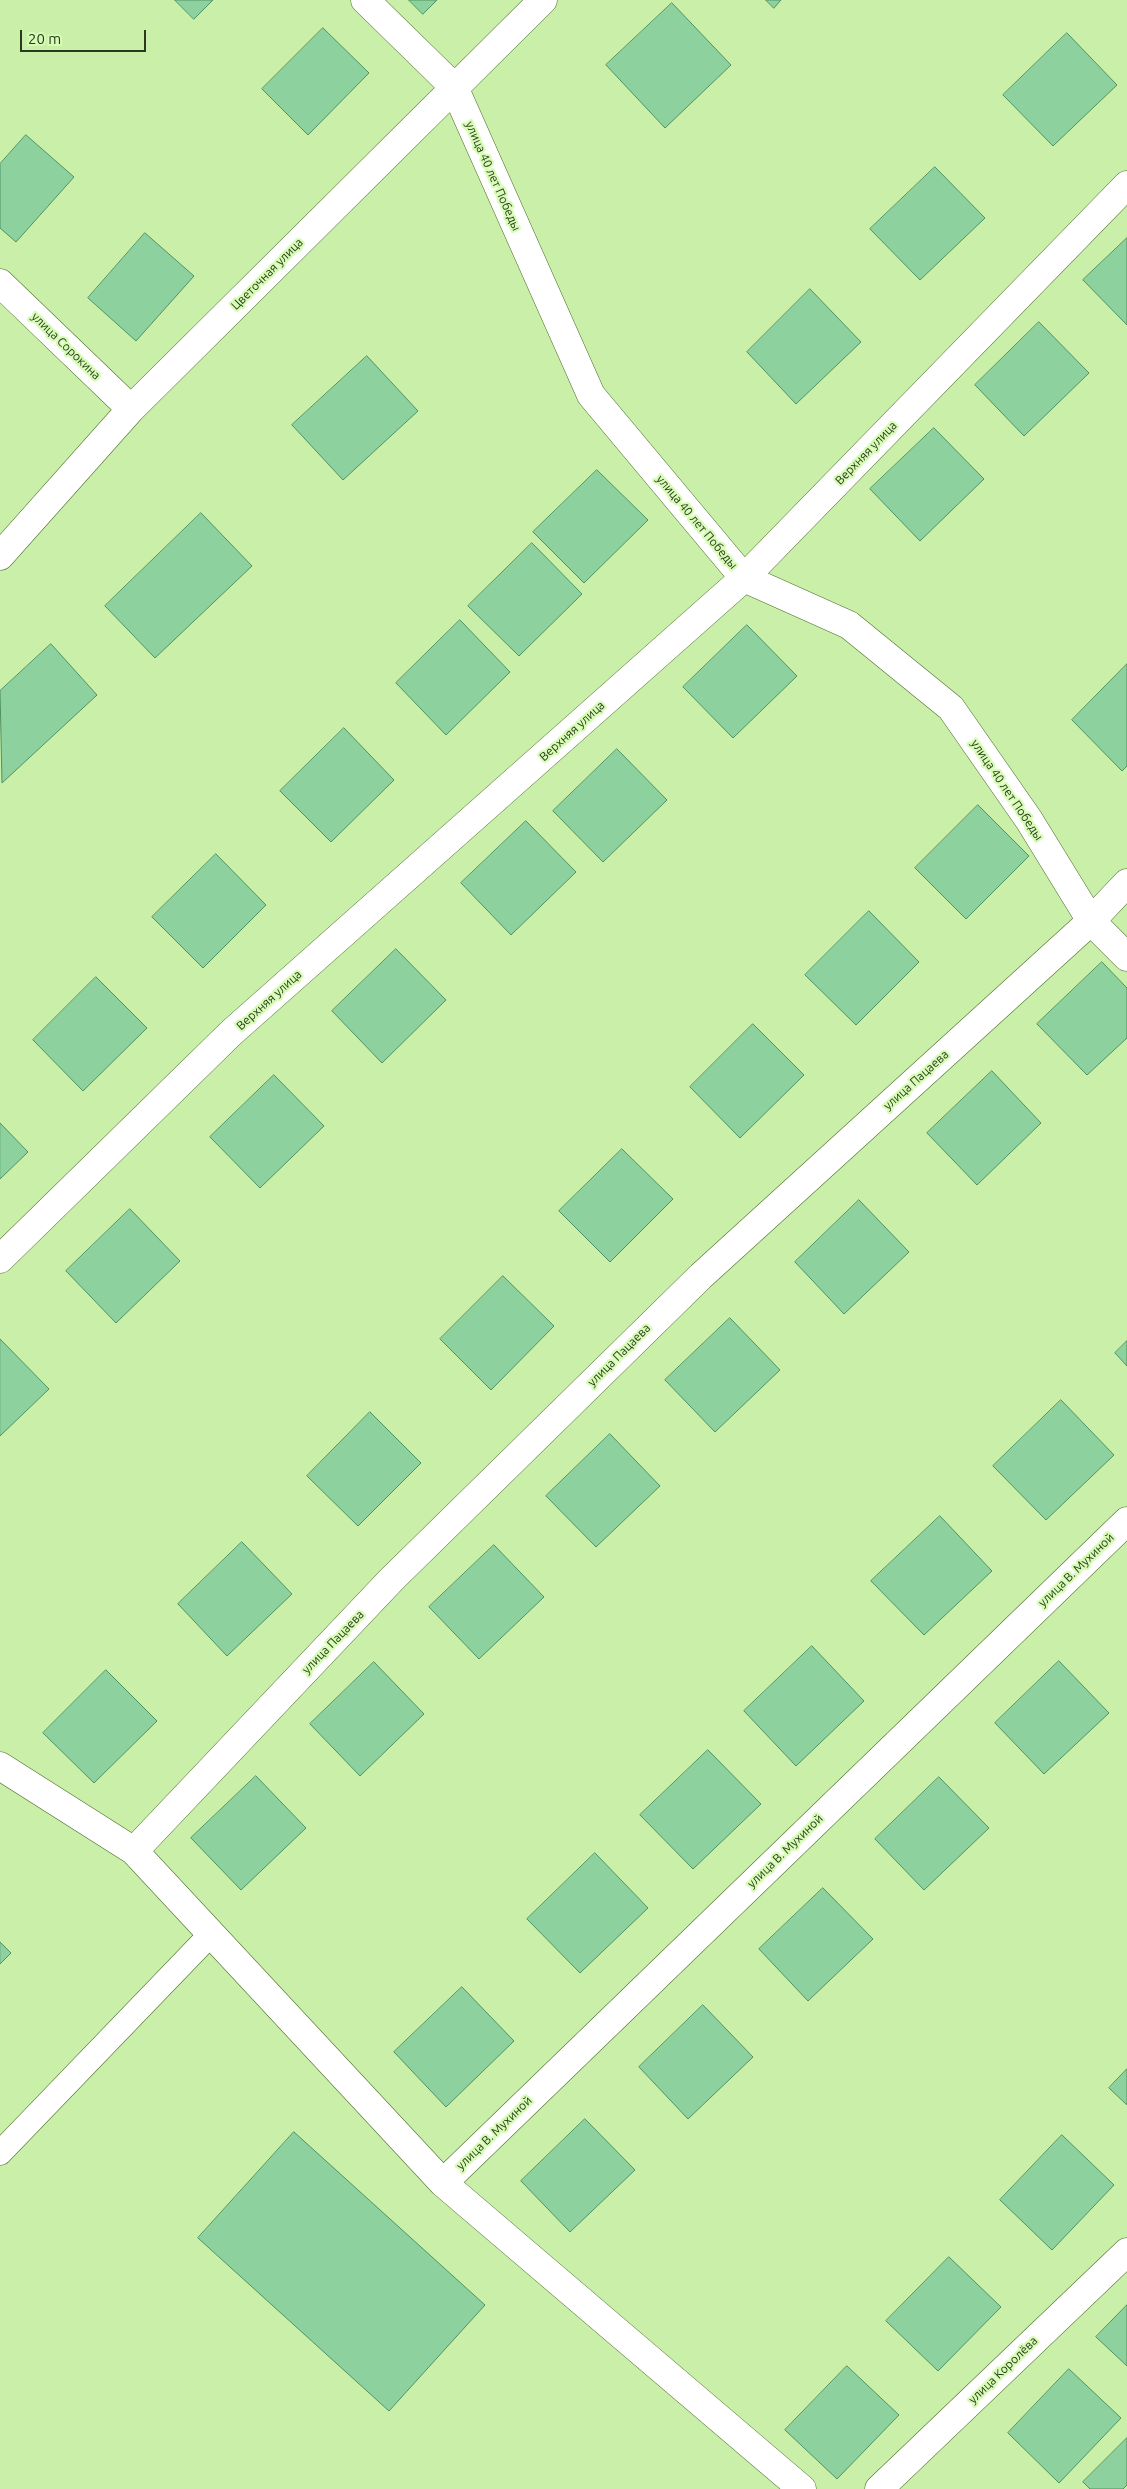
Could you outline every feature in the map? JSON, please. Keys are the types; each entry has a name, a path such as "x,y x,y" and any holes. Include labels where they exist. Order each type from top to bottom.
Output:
{"street":[{"name":"улица 40 лет Победы","path":"366,0 454,87 591,395 744,578 849,625 951,708 1029,820 1091,921 1127,956"},
{"name":"Цветочная улица","path":"0,556 131,409 543,0"},
{"name":"Верхняя улица","path":"0,1259 232,1033 744,578 1127,185"},
{"name":"улица Сорокина","path":"0,283 131,409"},
{"name":"улица Пацаева","path":"134,1851 391,1580 701,1276 1091,921 1127,883"},
{"name":"улица В. Мухиной","path":"443,2183 1127,1521"},
{"path":"0,1766 134,1851 443,2183 802,2489"},
{"name":"улица Королёва","path":"880,2489 1127,2252"}],"lane":[{"path":"0,2153 211,1934"}],"building":[{"path":"175,0 213,0 194,19"},
{"path":"409,0 437,0 423,14"},
{"path":"766,0 781,0 774,8"},
{"path":"672,3 731,65 665,128 606,65"},
{"path":"323,28 369,73 308,135 262,89"},
{"path":"1067,33 1117,85 1053,146 1003,95"},
{"path":"26,135 74,177 16,242 0,228 0,164"},
{"path":"935,167 985,218 920,280 870,229"},
{"path":"145,233 194,276 136,341 88,298"},
{"path":"1127,238 1127,325 1083,280"},
{"path":"810,289 861,342 796,404 747,352"},
{"path":"1039,322 1089,373 1024,436 975,385"},
{"path":"367,356 418,411 343,480 292,425"},
{"path":"934,428 984,479 920,541 870,489"},
{"path":"597,470 648,520 584,583 533,532"},
{"path":"201,513 252,566 155,658 105,606"},
{"path":"532,543 582,594 519,656 468,606"},
{"path":"460,620 510,672 446,735 396,683"},
{"path":"747,625 797,676 733,738 683,687"},
{"path":"51,644 97,695 2,783 0,691"},
{"path":"1127,664 1127,766 1122,771 1072,720"},
{"path":"344,728 394,780 331,842 280,791"},
{"path":"617,749 667,800 603,862 553,811"},
{"path":"978,805 1029,856 966,919 915,868"},
{"path":"526,821 576,872 511,935 461,883"},
{"path":"216,854 266,905 203,968 152,917"},
{"path":"869,911 919,962 856,1025 805,975"},
{"path":"396,949 446,1000 382,1063 332,1011"},
{"path":"1102,962 1127,988 1127,1038 1087,1075 1037,1024"},
{"path":"96,977 147,1028 83,1091 33,1040"},
{"path":"753,1024 804,1075 740,1138 690,1087"},
{"path":"992,1071 1041,1123 977,1185 927,1133"},
{"path":"274,1075 324,1126 260,1188 210,1137"},
{"path":"0,1123 28,1152 0,1179"},
{"path":"622,1149 673,1199 610,1262 559,1211"},
{"path":"859,1200 909,1252 844,1314 795,1262"},
{"path":"130,1209 180,1261 116,1323 66,1271"},
{"path":"503,1276 554,1326 491,1390 440,1339"},
{"path":"730,1318 780,1370 715,1432 665,1380"},
{"path":"0,1339 49,1389 0,1436"},
{"path":"1127,1341 1127,1366 1115,1353"},
{"path":"1061,1400 1114,1455 1046,1520 993,1466"},
{"path":"370,1412 421,1463 358,1526 307,1476"},
{"path":"610,1434 660,1486 596,1547 546,1496"},
{"path":"940,1516 992,1571 924,1635 871,1581"},
{"path":"242,1542 292,1594 227,1656 178,1604"},
{"path":"494,1545 544,1597 479,1659 429,1607"},
{"path":"812,1646 864,1701 796,1766 744,1711"},
{"path":"1059,1661 1109,1713 1044,1774 995,1723"},
{"path":"374,1662 424,1714 360,1776 310,1724"},
{"path":"106,1670 157,1721 94,1783 43,1733"},
{"path":"708,1750 761,1804 693,1869 640,1815"},
{"path":"256,1776 306,1828 241,1890 191,1838"},
{"path":"939,1777 989,1828 924,1890 875,1839"},
{"path":"595,1853 648,1908 580,1973 527,1919"},
{"path":"823,1888 873,1939 808,2001 759,1949"},
{"path":"0,1942 11,1953 0,1964"},
{"path":"462,1987 514,2041 446,2107 394,2052"},
{"path":"703,2005 753,2057 688,2119 639,2067"},
{"path":"1127,2069 1127,2105 1109,2088"},
{"path":"585,2119 635,2170 570,2232 521,2181"},
{"path":"294,2132 485,2305 389,2411 198,2238"},
{"path":"1062,2135 1114,2185 1052,2250 1000,2200"},
{"path":"949,2257 1001,2307 938,2371 886,2321"},
{"path":"1127,2305 1127,2366 1096,2337"},
{"path":"847,2366 899,2415 837,2479 785,2430"},
{"path":"1069,2369 1121,2418 1059,2483 1008,2433"},
{"path":"1127,2438 1127,2485 1123,2489 1090,2489 1083,2482"}]}
